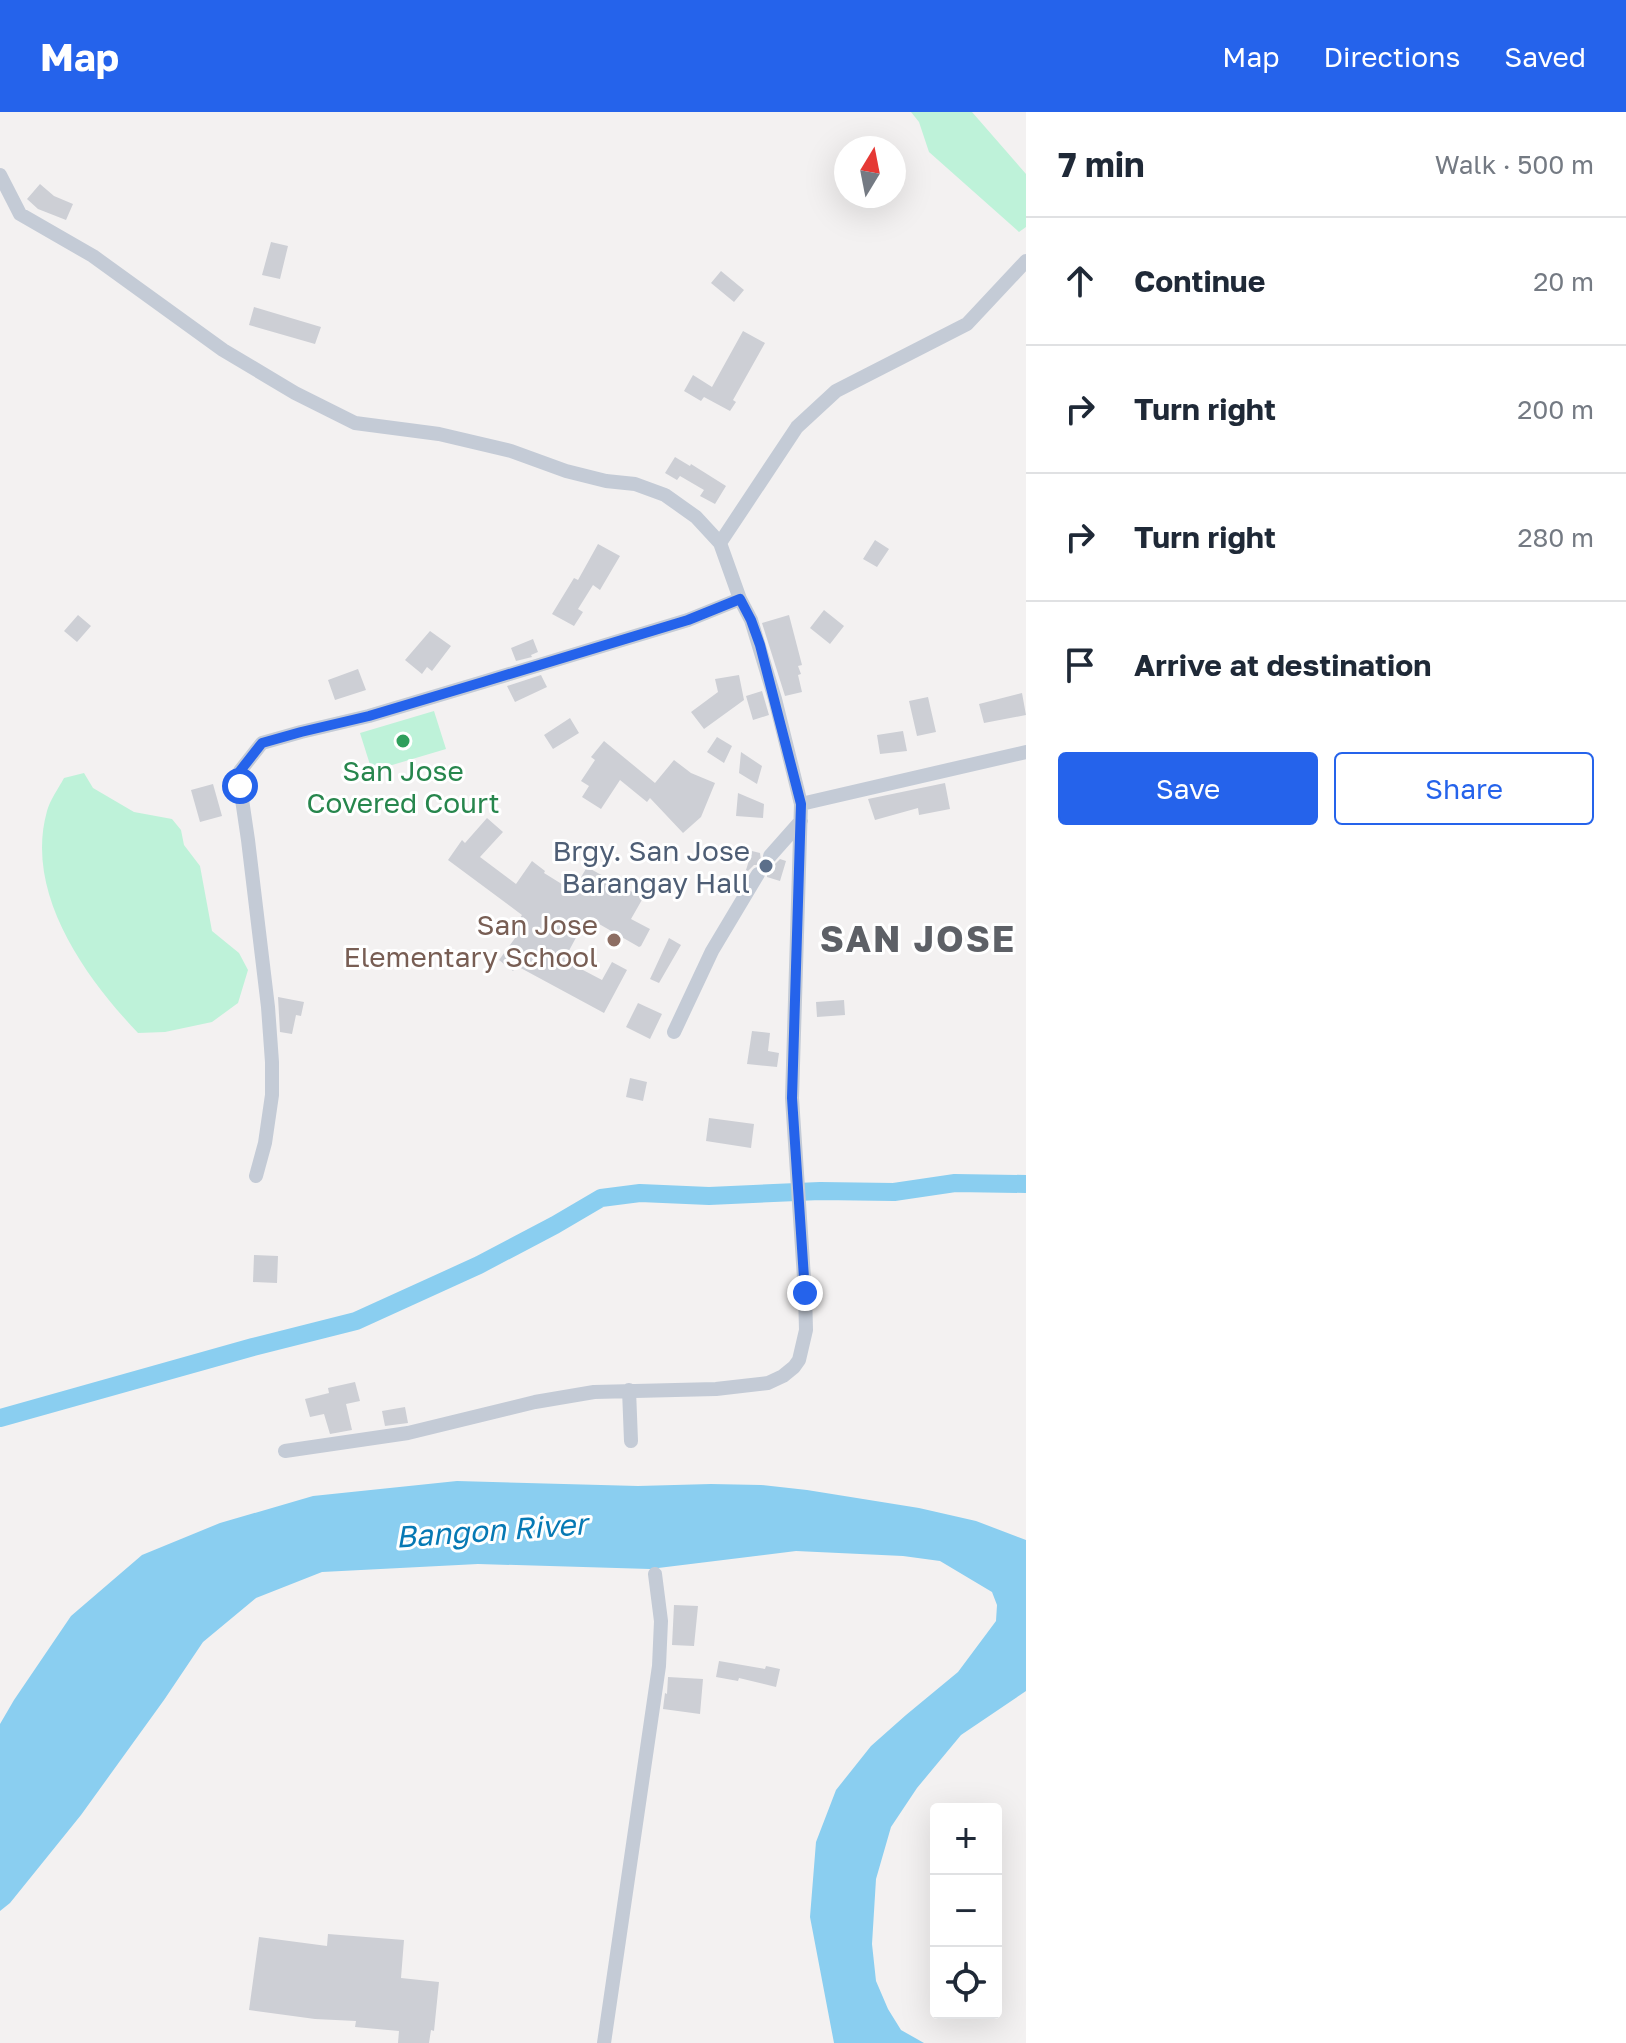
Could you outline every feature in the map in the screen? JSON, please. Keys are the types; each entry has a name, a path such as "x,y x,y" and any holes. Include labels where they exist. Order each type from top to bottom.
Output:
{"street":[{"path":"0,175 20,214 93,256 223,350 295,393 355,423 439,434 511,451 566,471 606,481 635,484 665,495 696,517 720,543 751,620 801,804 792,1098 806,1330 799,1360 794,1367 768,1383 742,1387 594,1392 535,1402 408,1433 285,1451"},
{"path":"720,543 797,427 836,391 967,324 1026,261"},
{"path":"256,1176 271,1107 272,1062 240,771 262,743 369,716 483,682 688,620 740,599"},
{"path":"801,804 1026,752"},
{"path":"770,856 801,821"},
{"path":"674,1032 712,951 758,874"},
{"path":"629,1390 631,1441"},
{"path":"604,2043 659,1666 661,1621 655,1574"}],"green space":[{"path":"911,112 972,112 1026,174 1026,227 1019,232 929,152 919,122"},
{"name":"San Jose Covered Court","path":"434,711 446,749 372,771 360,733"},
{"path":"84,773 93,788 134,812 172,819 181,830 184,845 200,866 212,931 239,953 248,970 238,1003 212,1022 165,1032 138,1033 98,986 64,932 44,872 42,842 48,807 64,778"}],"water":[{"name":"Bangon River","path":"457,1481 638,1486 761,1485 919,1508 976,1521 1026,1540 1026,1691 961,1735 917,1788 891,1827 876,1879 872,1944 876,1981 901,2030 924,2043 834,2043 810,1917 816,1842 836,1790 871,1746 958,1672 996,1621 997,1605 992,1592 940,1561 903,1556 796,1551 650,1569 478,1564 322,1572 256,1598 203,1642 81,1815 10,1903 0,1911 0,1724 71,1616 142,1555 220,1523 313,1496"}],"building":[{"path":"40,184 54,196 73,204 66,220 38,209 27,199"},
{"path":"271,242 288,246 280,279 262,275"},
{"path":"721,271 744,290 734,302 711,283"},
{"path":"254,307 321,327 315,344 249,325"},
{"path":"743,331 765,343 730,411 704,397 701,401 684,391 693,375 712,387"},
{"path":"675,457 726,486 715,504 700,496 704,490 680,476 677,480 665,473"},
{"path":"875,540 889,549 877,567 863,559"},
{"path":"598,544 620,556 600,590 593,585 578,609 583,612 574,626 552,614 574,578 578,580"},
{"path":"824,610 844,626 830,644 810,628"},
{"path":"78,615 91,626 77,642 64,631"},
{"path":"789,615 802,665 798,666 801,674 798,675 802,692 785,696 762,623"},
{"path":"430,631 451,646 432,671 427,667 422,674 405,660"},
{"path":"533,639 538,652 516,661 511,648"},
{"path":"358,669 366,690 335,700 328,680"},
{"path":"541,675 547,687 515,702 507,686"},
{"path":"739,675 744,700 704,729 691,712 718,692 715,679"},
{"path":"762,691 769,715 753,720 746,696"},
{"path":"1022,693 1026,715 984,723 979,704"},
{"path":"928,697 936,732 917,736 909,701"},
{"path":"570,718 579,733 553,749 544,735"},
{"path":"903,731 907,751 880,754 877,735"},
{"path":"717,737 732,746 724,763 707,752"},
{"path":"604,741 655,783 674,760 691,773 715,783 701,817 683,833 650,798 647,802 620,780 601,809 582,797 589,786 581,781 595,760 591,757"},
{"path":"741,752 762,766 757,784 739,773"},
{"path":"945,783 950,809 919,815 918,808 875,820 868,799"},
{"path":"213,784 222,816 200,822 191,790"},
{"path":"738,793 764,804 763,818 736,816"},
{"path":"487,818 503,832 480,857 516,884 532,861 544,873 573,891 587,867 643,898 631,919 650,929 641,946 587,917 564,960 602,980 612,962 627,970 604,1013 517,966 513,971 499,960 518,934 512,930 522,915 448,860 462,840 465,843"},
{"name":"Brgy. San Jose Barangay Hall","path":"752,851 760,853 761,860 767,866 774,865 780,859 786,861 780,881 767,877 767,870 762,865 746,870"},
{"path":"669,938 681,945 659,983 650,979"},
{"path":"278,997 304,1002 301,1016 296,1015 292,1034 280,1032"},
{"path":"844,1000 845,1015 817,1017 816,1002"},
{"path":"638,1003 662,1014 650,1039 626,1027"},
{"path":"752,1031 770,1033 768,1051 779,1053 777,1067 747,1064"},
{"path":"630,1078 647,1082 643,1101 626,1097"},
{"path":"709,1118 754,1124 751,1148 706,1141"},
{"path":"254,1255 278,1256 277,1283 253,1282"},
{"path":"355,1382 360,1401 346,1404 352,1430 330,1434 324,1414 310,1417 305,1399 329,1393 328,1388"},
{"path":"405,1407 408,1423 385,1426 382,1411"},
{"path":"674,1605 698,1606 694,1646 672,1645"},
{"path":"719,1661 780,1669 776,1687 739,1678 738,1681 716,1677"},
{"path":"668,1677 703,1679 700,1714 663,1709"},
{"path":"328,1934 404,1940 401,1978 439,1982 434,2031 431,2030 429,2043 398,2043 399,2031 355,2027 356,2021 249,2010 259,1937 327,1946"}],"waterway":[{"path":"0,1418 356,1321 479,1265 601,1198 640,1193 709,1196 820,1191 894,1192 955,1183 1026,1184"}],"place":[{"name":"San Jose Covered Court","path":"403,741"},
{"name":"Brgy. San Jose Barangay Hall","path":"766,866"},
{"name":"San Jose Elementary School","path":"614,940"}],"district":[{"name":"SAN JOSE","path":"918,938"}],"route":[{"path":"240,786 240,771 262,743 369,716 483,682 688,620 740,599 760,645 801,804 792,1098 805,1293"}]}
